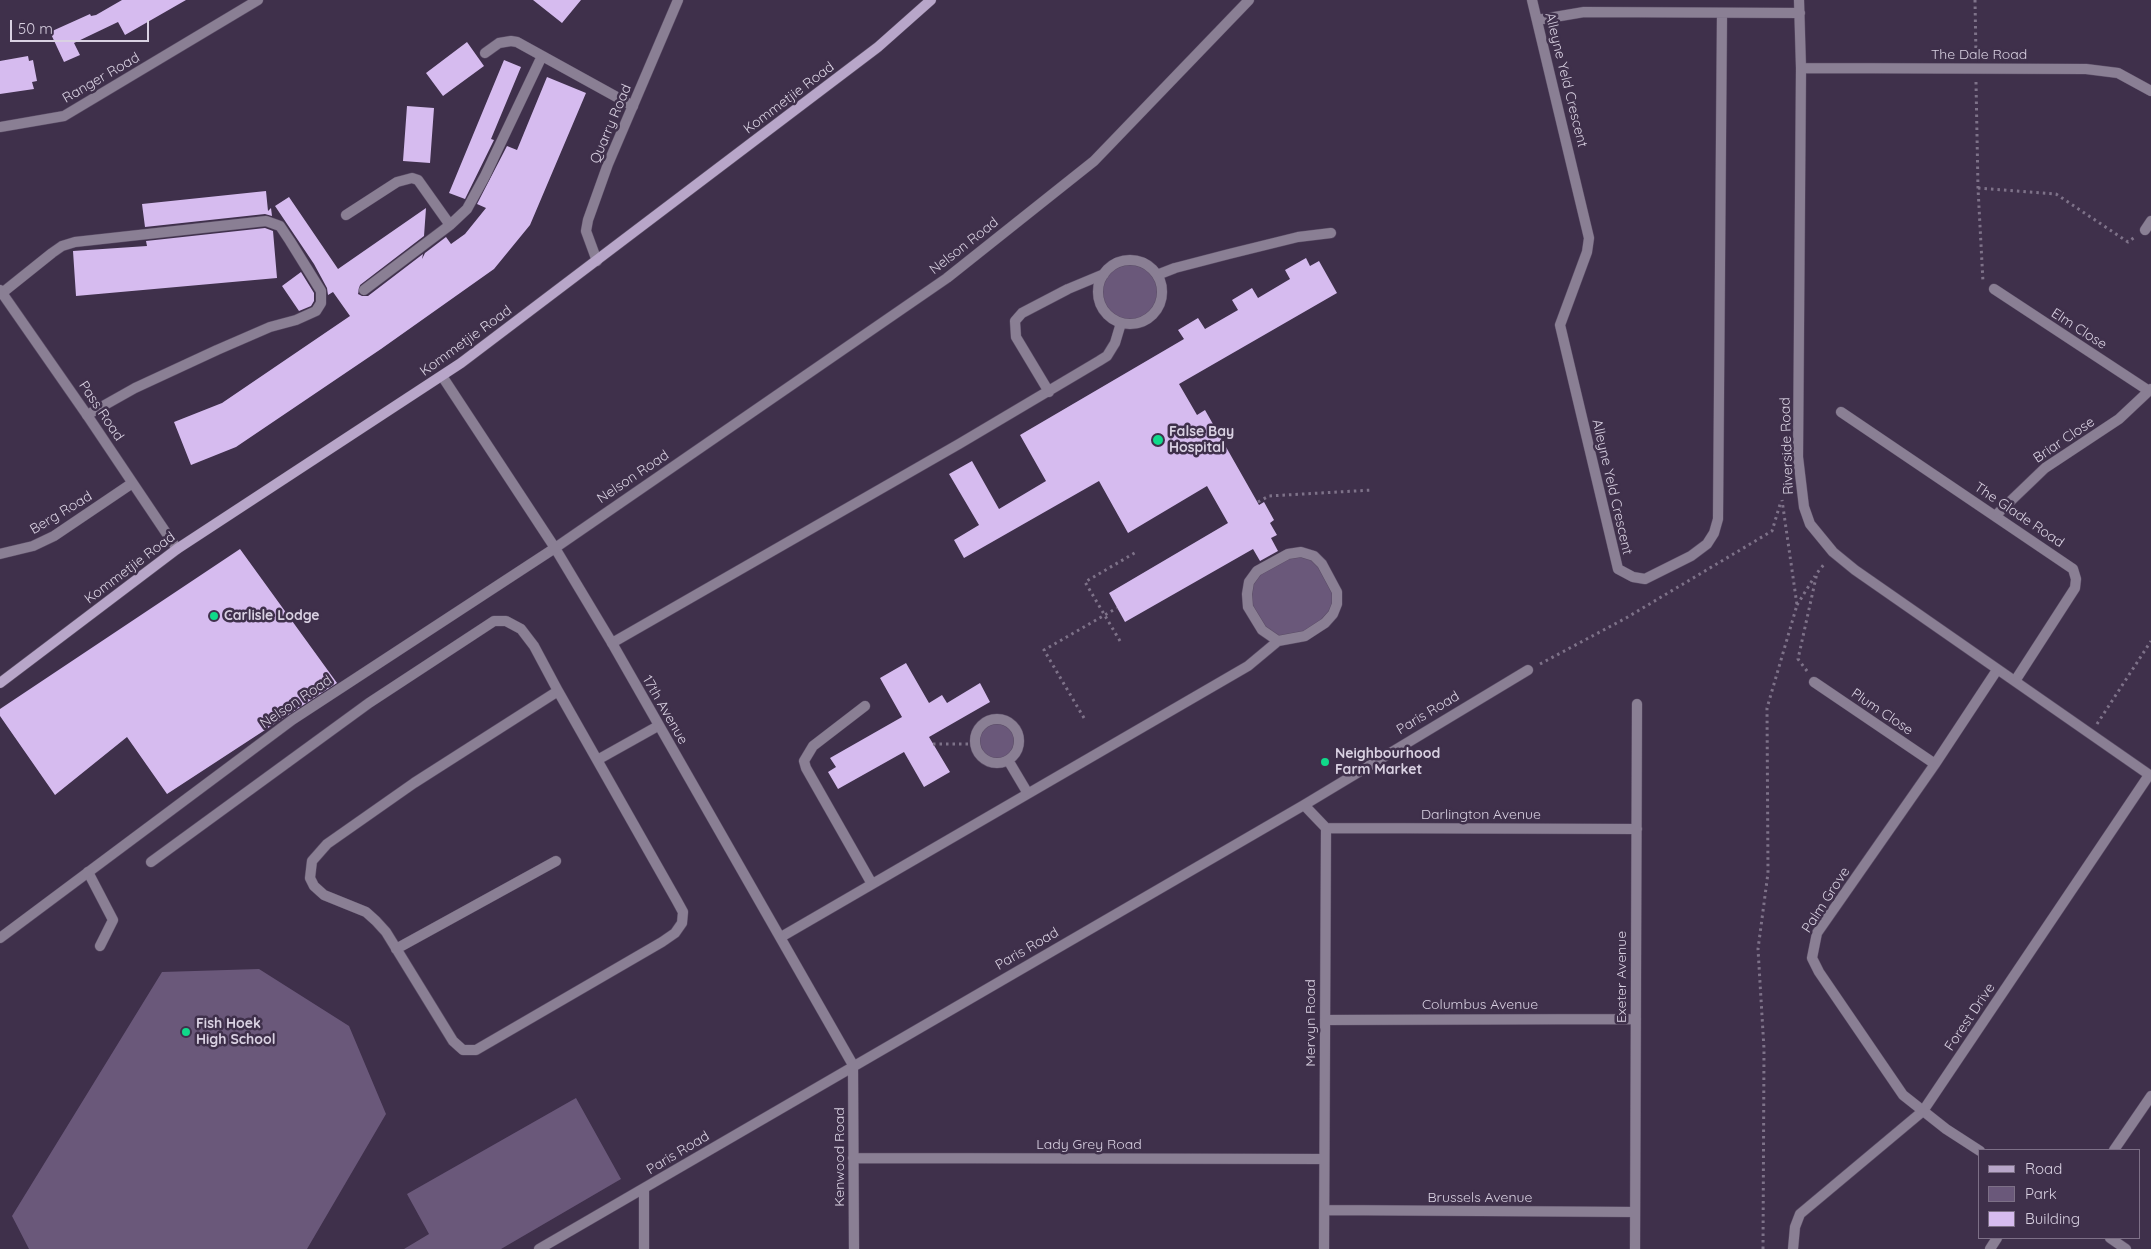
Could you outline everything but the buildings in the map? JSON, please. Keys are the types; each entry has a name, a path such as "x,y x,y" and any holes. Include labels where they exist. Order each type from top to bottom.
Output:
{"main road":[{"name":"Kommetjie Road","path":"0,683 177,549 442,376 597,261 878,47 931,0"}],"street":[{"name":"Ranger Road","path":"0,127 64,116 258,0"},
{"name":"Quarry Road","path":"597,261 586,231 588,220 608,164 678,0"},
{"name":"Nelson Road","path":"0,938 292,720 554,548 895,315 961,266 1100,156 1249,0"},
{"name":"Alleyne Yeld Crescent","path":"1532,0 1589,238 1587,252 1560,325 1618,569 1633,577 1645,579 1691,556 1707,544 1714,533 1718,518 1722,13"},
{"path":"1655,11 1656,0"},
{"name":"Riverside Road","path":"1799,0 1801,68 1798,309 1800,482 1804,507 1810,524 1833,552 1997,670 2150,776"},
{"path":"1537,20 1584,12 1800,13"},
{"path":"485,54 499,43 511,41 634,106"},
{"path":"364,290 450,225 467,208 474,198 542,56"},
{"name":"The Dale Road","path":"1801,68 2086,69 2118,73 2151,91"},
{"path":"346,215 397,182 412,178 418,180 450,225"},
{"path":"1,291 62,246 75,242 266,221 280,226 321,291 321,303 316,311 296,320 270,327 217,350 135,388 87,414"},
{"path":"1157,275 1229,254 1298,237 1331,232"},
{"path":"1049,392 1016,337 1015,321 1022,313 1068,288 1104,274 1120,262 1131,260 1146,265 1157,275 1162,294 1155,312 1140,323 1121,323 1112,318 1100,303 1098,293 1104,274"},
{"name":"Elm Close","path":"1994,289 2150,390"},
{"name":"Pass Road","path":"1,291 87,414 177,549"},
{"path":"612,643 1049,392 1106,356 1115,344 1121,323"},
{"name":"17th Avenue","path":"442,376 554,548 612,643 781,937 852,1065"},
{"name":"Briar Close","path":"1995,516 2045,468 2119,419 2150,390"},
{"name":"The Glade Road","path":"1841,412 2073,569 2076,580 2072,594 2015,681"},
{"name":"Berg Road","path":"0,554 33,546 54,536 132,484"},
{"path":"781,937 1027,792 1248,666 1278,641 1305,636 1325,624 1333,614 1336,604 1336,592 1322,564 1314,556 1301,552 1288,554 1257,571 1249,582 1247,594 1248,607 1262,630 1278,641"},
{"path":"151,862 369,703 494,621 506,621 521,629 534,646 558,691 599,759 683,912 682,923 674,933 498,1037 470,1051 458,1047 453,1041 386,932 366,912 318,891 310,878 309,870 314,857 327,844 414,783 558,691"},
{"name":"Paris Road","path":"539,1249 644,1190 852,1065 1304,804 1528,670"},
{"name":"Palm Grove","path":"1978,1150 1903,1095 1819,972 1812,958 1817,933 1935,764 1997,670"},
{"name":"Plum Close","path":"1814,682 1935,764"},
{"name":"Exeter Avenue","path":"1635,1249 1636,704"},
{"path":"865,706 813,746 804,761 806,768 872,884"},
{"path":"996,719 1003,720 1009,723 1018,735 1017,749 1008,760 1001,762 987,760 981,756 975,744 975,736 983,724 996,719"},
{"path":"599,759 658,726"},
{"path":"1008,760 1027,792"},
{"name":"Forest Drive","path":"1793,1249 1794,1227 1800,1214 1923,1111 2150,776"},
{"path":"1304,804 1326,828"},
{"name":"Darlington Avenue","path":"1326,828 1637,829"},
{"name":"Mervyn Road","path":"1324,1249 1326,828"},
{"path":"396,949 556,861"},
{"path":"88,872 113,920 100,946"},
{"name":"Columbus Avenue","path":"1325,1020 1636,1018"},
{"name":"Kenwood Road","path":"852,1065 854,1249"},
{"path":"2115,1149 2151,1096"},
{"name":"Lady Grey Road","path":"853,1158 1324,1159"},
{"path":"644,1190 644,1249"},
{"name":"Brussels Avenue","path":"1324,1210 1635,1212"},
{"path":"2111,1239 2126,1249"}],"path":[{"path":"1975,0 1981,281 1994,289"},
{"path":"1978,188 2056,194 2128,242 2148,225"},
{"path":"1258,502 1269,496 1372,490"},
{"path":"1528,670 1626,618 1772,531 1782,500 1797,605"},
{"path":"1120,641 1085,582 1138,551"},
{"path":"1762,1249 1764,1049 1758,950 1768,873 1767,708 1797,605 1816,573 1833,552"},
{"path":"1814,682 1798,659 1816,573"},
{"path":"1084,718 1044,650 1117,608"},
{"path":"2091,734 2151,641"},
{"path":"933,744 975,744"}],"green space":[{"path":"1130,260 1148,266 1156,274 1162,292 1156,310 1148,318 1130,324 1112,318 1104,310 1098,292 1104,274 1112,266"},
{"path":"1288,554 1314,556 1337,592 1325,623 1278,641 1248,607 1249,582"},
{"path":"997,719 1009,723 1015,729 1019,741 1015,753 1009,759 997,763 985,759 979,753 975,741 979,729 985,723"},
{"path":"259,969 349,1026 386,1114 307,1249 29,1249 12,1216 162,972"},
{"path":"576,1098 621,1179 501,1249 404,1249 429,1234 407,1194"}],"place":[{"name":"False Bay Hospital","path":"1158,440"},
{"name":"Carlisle Lodge","path":"214,616"},
{"name":"Neighbourhood Farm Market","path":"1325,762"},
{"name":"Fish Hoek High School","path":"186,1032"}]}
